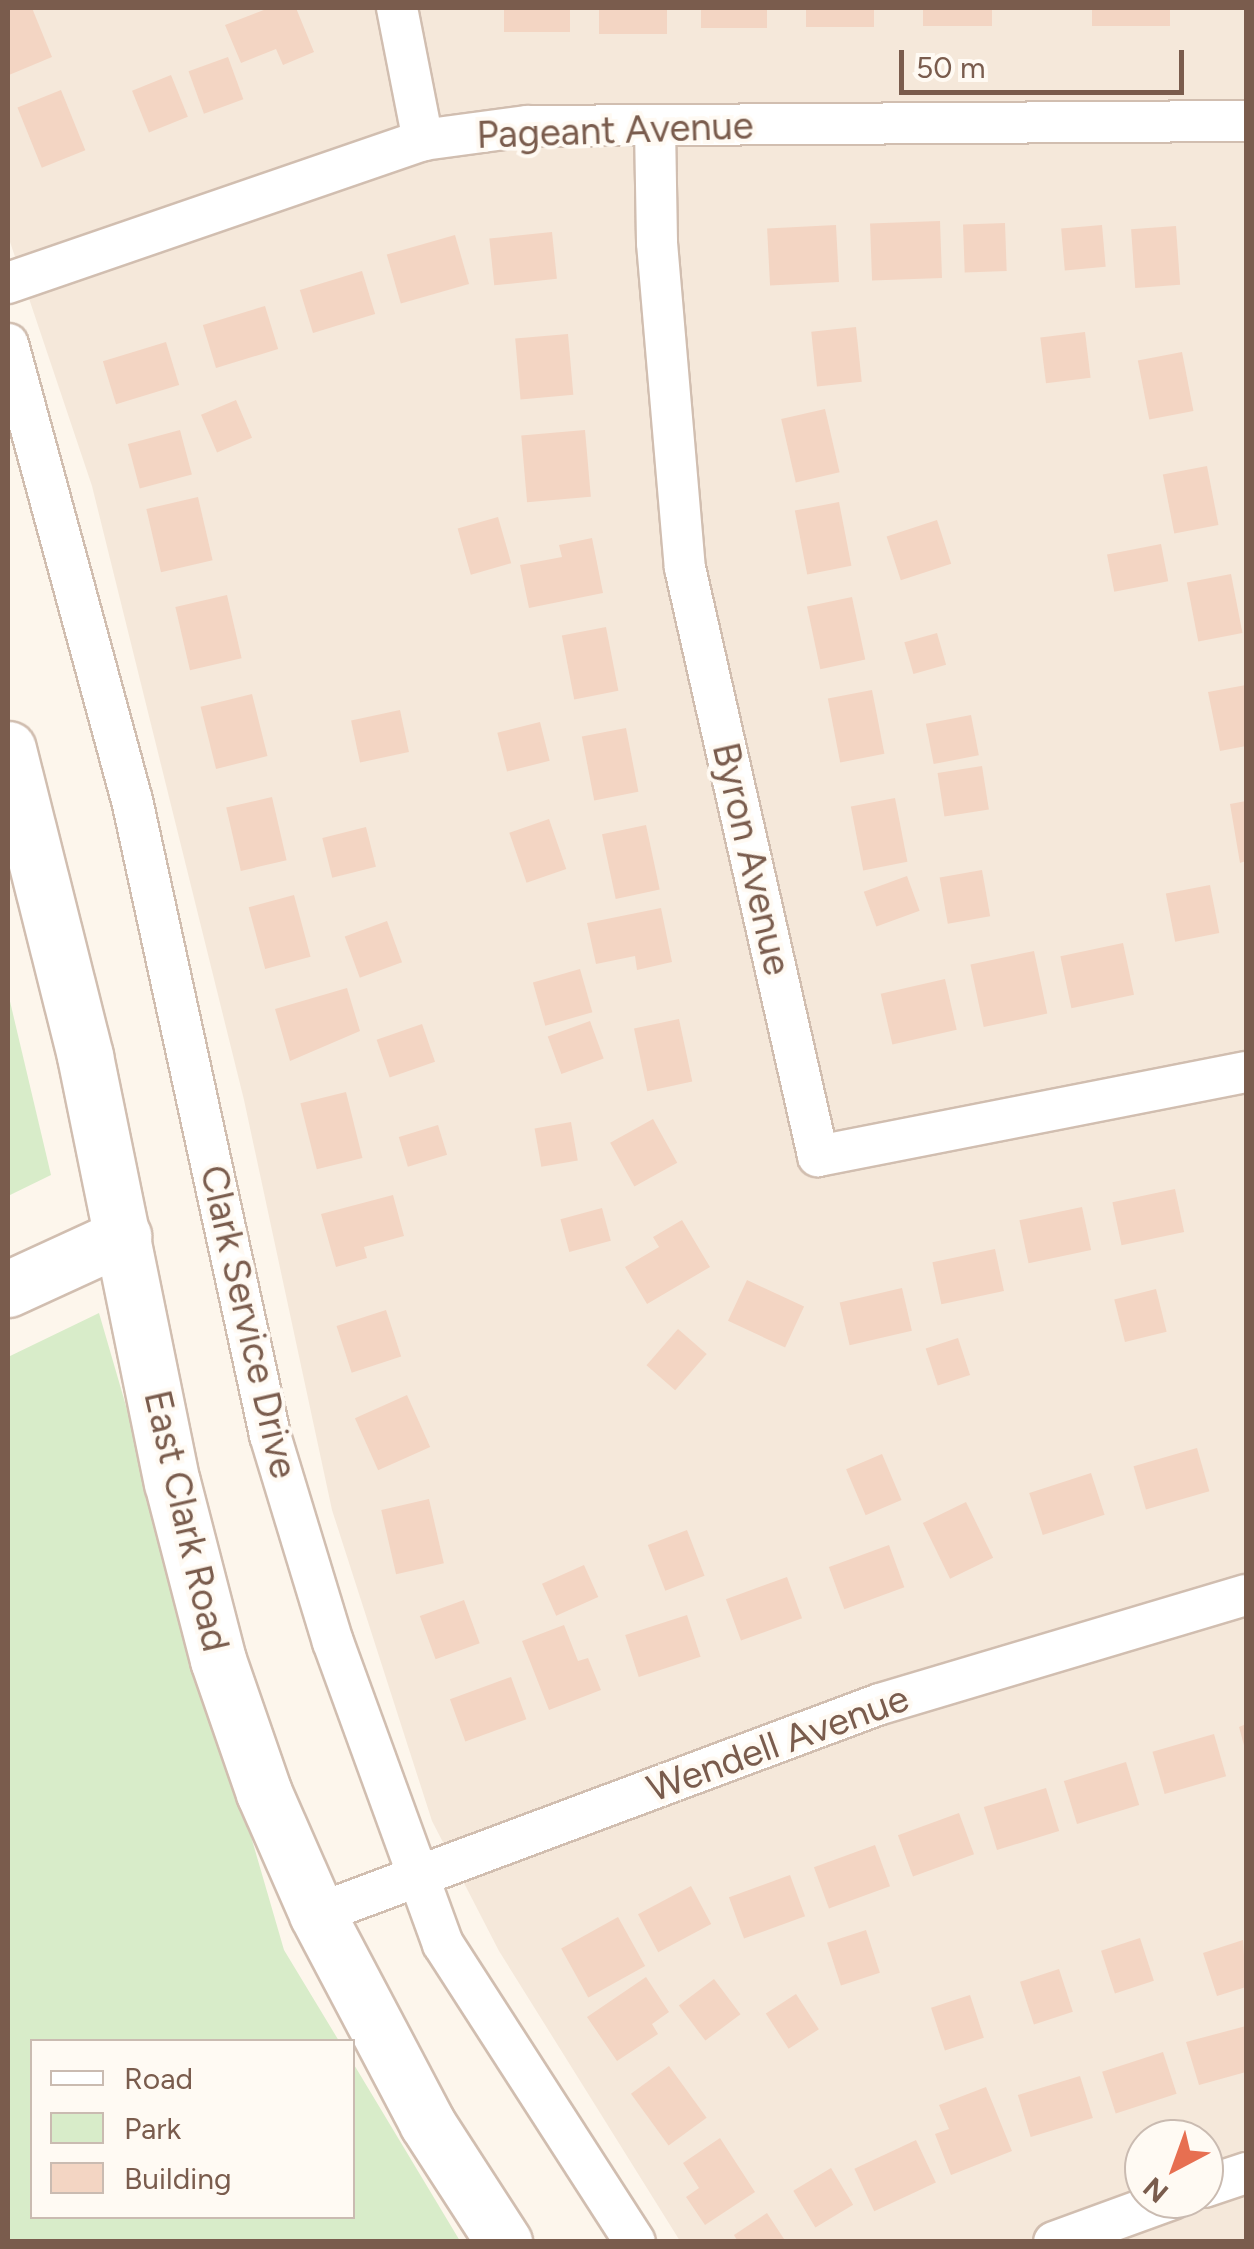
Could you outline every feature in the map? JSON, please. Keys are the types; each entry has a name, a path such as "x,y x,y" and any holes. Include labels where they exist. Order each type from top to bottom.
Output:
{"main road":[{"name":"East Clark Road","path":"8,749 123,1236 172,1482 218,1660 264,1793 317,1914 427,2122 504,2242"},
{"path":"8,1289 123,1236"}],"street":[{"path":"397,8 423,140"},
{"name":"Pageant Avenue","path":"8,282 423,140 527,126 1246,121"},
{"name":"Byron Avenue","path":"655,128 657,242 685,568 818,1156 1246,1072"},
{"name":"Clark Service Drive","path":"8,344 132,800 270,1435 416,1880 443,1944 634,2242"},
{"name":"Wendell Avenue","path":"317,1914 880,1704 1246,1595"},
{"path":"1054,2242 1124,2216"}],"shaded area":[{"path":"8,8 1246,8 1246,2241 680,2241 499,1951 432,1821 332,1510 244,1100 92,486 8,236"}],"green space":[{"path":"8,993 51,1175 8,1196"},
{"path":"99,1313 284,1950 338,2039 30,2039 30,2219 355,2219 355,2066 460,2241 8,2242 8,1357"}],"building":[{"path":"8,8 32,8 52,57 9,75"},
{"path":"269,8 296,8 314,52 283,65 276,49 241,63 225,25"},
{"path":"504,8 570,8 570,32 504,32"},
{"path":"599,8 667,8 667,34 599,34"},
{"path":"701,8 767,8 767,28 701,28"},
{"path":"806,8 874,8 874,27 806,27"},
{"path":"923,8 992,8 992,26 923,26"},
{"path":"1092,8 1170,8 1170,26 1092,26"},
{"path":"228,57 243,99 204,114 189,71"},
{"path":"171,75 188,117 149,132 132,91"},
{"path":"61,90 85,150 42,168 17,108"},
{"path":"940,221 942,278 872,280 870,223"},
{"path":"1005,223 1007,271 965,272 963,224"},
{"path":"836,225 839,282 770,286 767,229"},
{"path":"1102,225 1106,267 1065,270 1061,229"},
{"path":"1176,226 1180,285 1135,288 1131,229"},
{"path":"552,232 557,279 494,285 489,239"},
{"path":"455,235 469,284 401,304 387,255"},
{"path":"362,271 375,314 313,333 300,290"},
{"path":"265,306 278,349 216,368 203,325"},
{"path":"856,327 862,382 817,386 811,332"},
{"path":"1085,332 1091,378 1046,383 1040,337"},
{"path":"568,334 573,395 521,399 515,339"},
{"path":"166,342 179,385 116,404 103,361"},
{"path":"1182,352 1193,411 1149,419 1138,361"},
{"path":"236,400 252,438 217,453 201,415"},
{"path":"825,409 840,472 796,482 781,419"},
{"path":"180,430 192,474 140,488 128,444"},
{"path":"585,430 591,497 527,502 521,436"},
{"path":"1207,466 1218,525 1174,533 1163,475"},
{"path":"198,497 213,560 161,572 146,509"},
{"path":"839,502 851,566 807,574 795,511"},
{"path":"498,517 511,563 471,575 458,529"},
{"path":"937,520 951,564 901,580 887,536"},
{"path":"592,538 603,593 529,608 520,565 562,557 559,545"},
{"path":"1161,544 1168,581 1114,592 1107,554"},
{"path":"1231,574 1242,633 1198,641 1187,583"},
{"path":"227,595 242,658 190,670 175,607"},
{"path":"852,597 865,660 820,669 807,607"},
{"path":"606,627 618,691 574,699 562,636"},
{"path":"937,633 946,665 913,674 904,642"},
{"path":"1246,685 1246,746 1220,751 1208,692"},
{"path":"872,690 884,754 840,762 828,699"},
{"path":"252,694 267,756 216,769 201,707"},
{"path":"400,710 409,752 360,762 351,720"},
{"path":"971,715 979,755 934,764 926,724"},
{"path":"540,722 550,761 507,771 497,733"},
{"path":"626,728 638,792 594,800 582,737"},
{"path":"982,766 989,809 944,816 938,773"},
{"path":"272,797 287,860 241,871 226,808"},
{"path":"895,798 907,862 863,870 851,807"},
{"path":"1246,801 1246,861 1240,863 1230,804"},
{"path":"549,819 566,869 527,883 509,833"},
{"path":"646,825 660,890 616,899 602,834"},
{"path":"366,827 376,867 332,878 322,838"},
{"path":"982,870 990,916 948,924 940,877"},
{"path":"907,876 920,911 876,927 864,892"},
{"path":"1210,885 1219,933 1175,942 1166,894"},
{"path":"294,895 311,957 265,969 249,907"},
{"path":"661,908 672,962 637,970 635,956 596,964 587,923"},
{"path":"387,921 402,962 360,978 345,936"},
{"path":"1123,943 1134,995 1071,1008 1060,956"},
{"path":"1034,951 1047,1014 984,1027 970,965"},
{"path":"580,969 592,1012 545,1026 533,983"},
{"path":"945,979 957,1030 892,1045 881,994"},
{"path":"347,988 360,1031 290,1061 275,1009"},
{"path":"679,1019 692,1082 647,1091 634,1029"},
{"path":"590,1021 604,1059 561,1074 548,1036"},
{"path":"422,1024 435,1062 390,1077 377,1040"},
{"path":"346,1092 362,1158 317,1169 300,1103"},
{"path":"653,1119 677,1163 634,1186 610,1143"},
{"path":"571,1122 578,1160 541,1167 535,1128"},
{"path":"438,1125 447,1155 408,1167 399,1137"},
{"path":"1175,1189 1184,1232 1122,1245 1112,1202"},
{"path":"393,1195 404,1236 364,1247 367,1258 336,1267 321,1214"},
{"path":"1082,1207 1091,1250 1029,1263 1019,1220"},
{"path":"602,1208 611,1241 569,1252 560,1219"},
{"path":"682,1220 710,1267 647,1304 625,1267 659,1247 653,1237"},
{"path":"995,1249 1004,1291 941,1304 932,1262"},
{"path":"747,1280 804,1307 785,1347 728,1321"},
{"path":"902,1288 912,1331 850,1345 840,1302"},
{"path":"1156,1289 1167,1332 1125,1342 1114,1299"},
{"path":"386,1310 401,1357 352,1373 337,1326"},
{"path":"678,1329 707,1354 675,1390 647,1365"},
{"path":"958,1338 970,1375 938,1386 926,1349"},
{"path":"407,1395 430,1447 378,1470 355,1418"},
{"path":"1197,1448 1209,1491 1146,1509 1134,1466"},
{"path":"882,1454 902,1500 866,1515 846,1469"},
{"path":"1091,1473 1105,1515 1043,1535 1029,1493"},
{"path":"429,1499 444,1563 396,1574 381,1510"},
{"path":"966,1502 993,1558 950,1579 923,1523"},
{"path":"687,1530 705,1576 665,1591 648,1545"},
{"path":"889,1545 904,1587 844,1609 829,1567"},
{"path":"584,1565 598,1597 556,1616 542,1584"},
{"path":"787,1577 802,1618 741,1641 726,1599"},
{"path":"464,1600 480,1643 436,1659 420,1616"},
{"path":"687,1615 701,1657 639,1677 625,1635"},
{"path":"564,1625 578,1661 588,1658 601,1690 549,1710 522,1641"},
{"path":"511,1677 526,1719 465,1742 450,1699"},
{"path":"1246,1724 1246,1749 1245,1749 1239,1727"},
{"path":"1214,1734 1226,1776 1165,1794 1152,1752"},
{"path":"1126,1762 1139,1805 1077,1824 1064,1781"},
{"path":"1046,1788 1059,1831 997,1850 984,1807"},
{"path":"959,1813 974,1854 913,1877 898,1835"},
{"path":"875,1845 890,1886 829,1909 814,1867"},
{"path":"790,1875 805,1916 744,1939 729,1897"},
{"path":"691,1886 711,1924 658,1952 638,1914"},
{"path":"618,1917 645,1966 588,1997 561,1949"},
{"path":"866,1930 880,1973 841,1985 827,1943"},
{"path":"1140,1938 1154,1981 1115,1993 1101,1951"},
{"path":"1243,1940 1246,1987 1217,1996 1203,1953"},
{"path":"1059,1969 1073,2012 1034,2024 1020,1982"},
{"path":"646,1977 669,2012 652,2024 658,2034 617,2061 587,2017"},
{"path":"714,1979 740,2014 705,2041 679,2005"},
{"path":"796,1994 819,2029 789,2049 766,2014"},
{"path":"970,1995 984,2038 945,2050 931,2008"},
{"path":"1246,2026 1246,2072 1199,2085 1186,2042"},
{"path":"1163,2052 1177,2094 1116,2114 1102,2072"},
{"path":"669,2066 707,2118 669,2145 631,2094"},
{"path":"1080,2076 1093,2118 1031,2137 1018,2095"},
{"path":"986,2087 1012,2151 951,2175 935,2134 949,2129 939,2105"},
{"path":"720,2138 755,2192 705,2225 686,2197 699,2188 683,2163"},
{"path":"916,2140 936,2183 874,2211 854,2169"},
{"path":"831,2168 853,2205 815,2228 793,2191"},
{"path":"767,2213 786,2242 738,2242 734,2235"}]}
